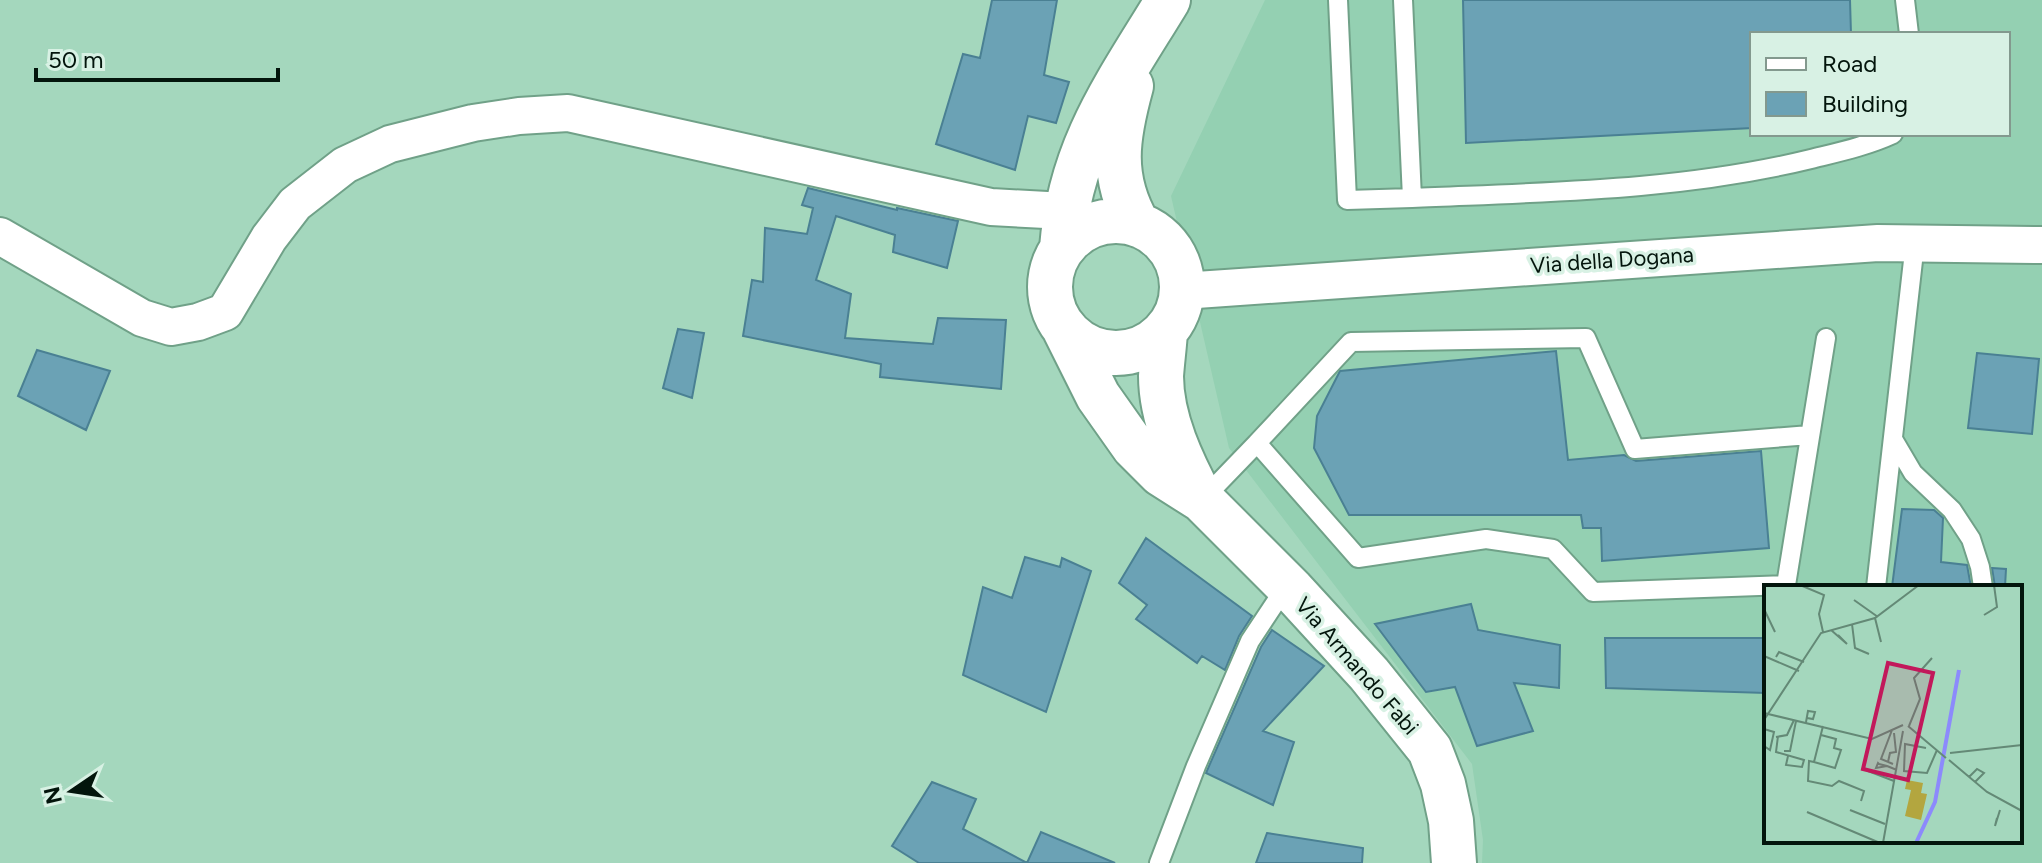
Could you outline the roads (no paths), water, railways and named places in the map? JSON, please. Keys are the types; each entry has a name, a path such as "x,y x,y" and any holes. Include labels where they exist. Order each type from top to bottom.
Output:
{"street":[{"path":"1168,0 1098,115 1078,160 1052,268 1050,289 1053,310 1098,396 1134,447 1161,474 1202,500"},
{"path":"1138,225 1126,203 1118,158 1120,124 1143,41"},
{"path":"0,236 142,318 171,327 198,322 225,312 269,238 295,204 345,165 390,144 473,123 568,113 991,207 1077,233 1096,224 1117,221 1138,225 1157,235 1171,250 1180,270 1182,291 1177,314 1165,332 1147,346 1126,353 1103,353 1082,345 1065,330"},
{"name":"Via della Dogana","path":"1182,291 1630,258 1915,243 2042,245"},
{"path":"1165,332 1161,378 1165,410 1186,470 1202,500"},
{"name":"Via Armando Fabi","path":"1202,500 1287,585 1369,674 1430,750 1443,784 1451,821 1454,863"}],"lane":[{"path":"1338,0 1347,200 1646,187 1776,167 1861,146 1888,136"},
{"path":"1403,0 1412,198"},
{"path":"1905,0 1909,32"},
{"path":"1876,585 1915,243"},
{"path":"1202,500 1351,342 1586,338 1635,449 1810,435"},
{"path":"1786,585 1826,338"},
{"path":"1893,439 1913,473 1952,510 1965,530 1980,567 1983,585"},
{"path":"1257,443 1358,558 1486,539 1553,549 1593,592 1764,586"},
{"path":"1159,863 1196,766 1250,641 1287,585"}]}
